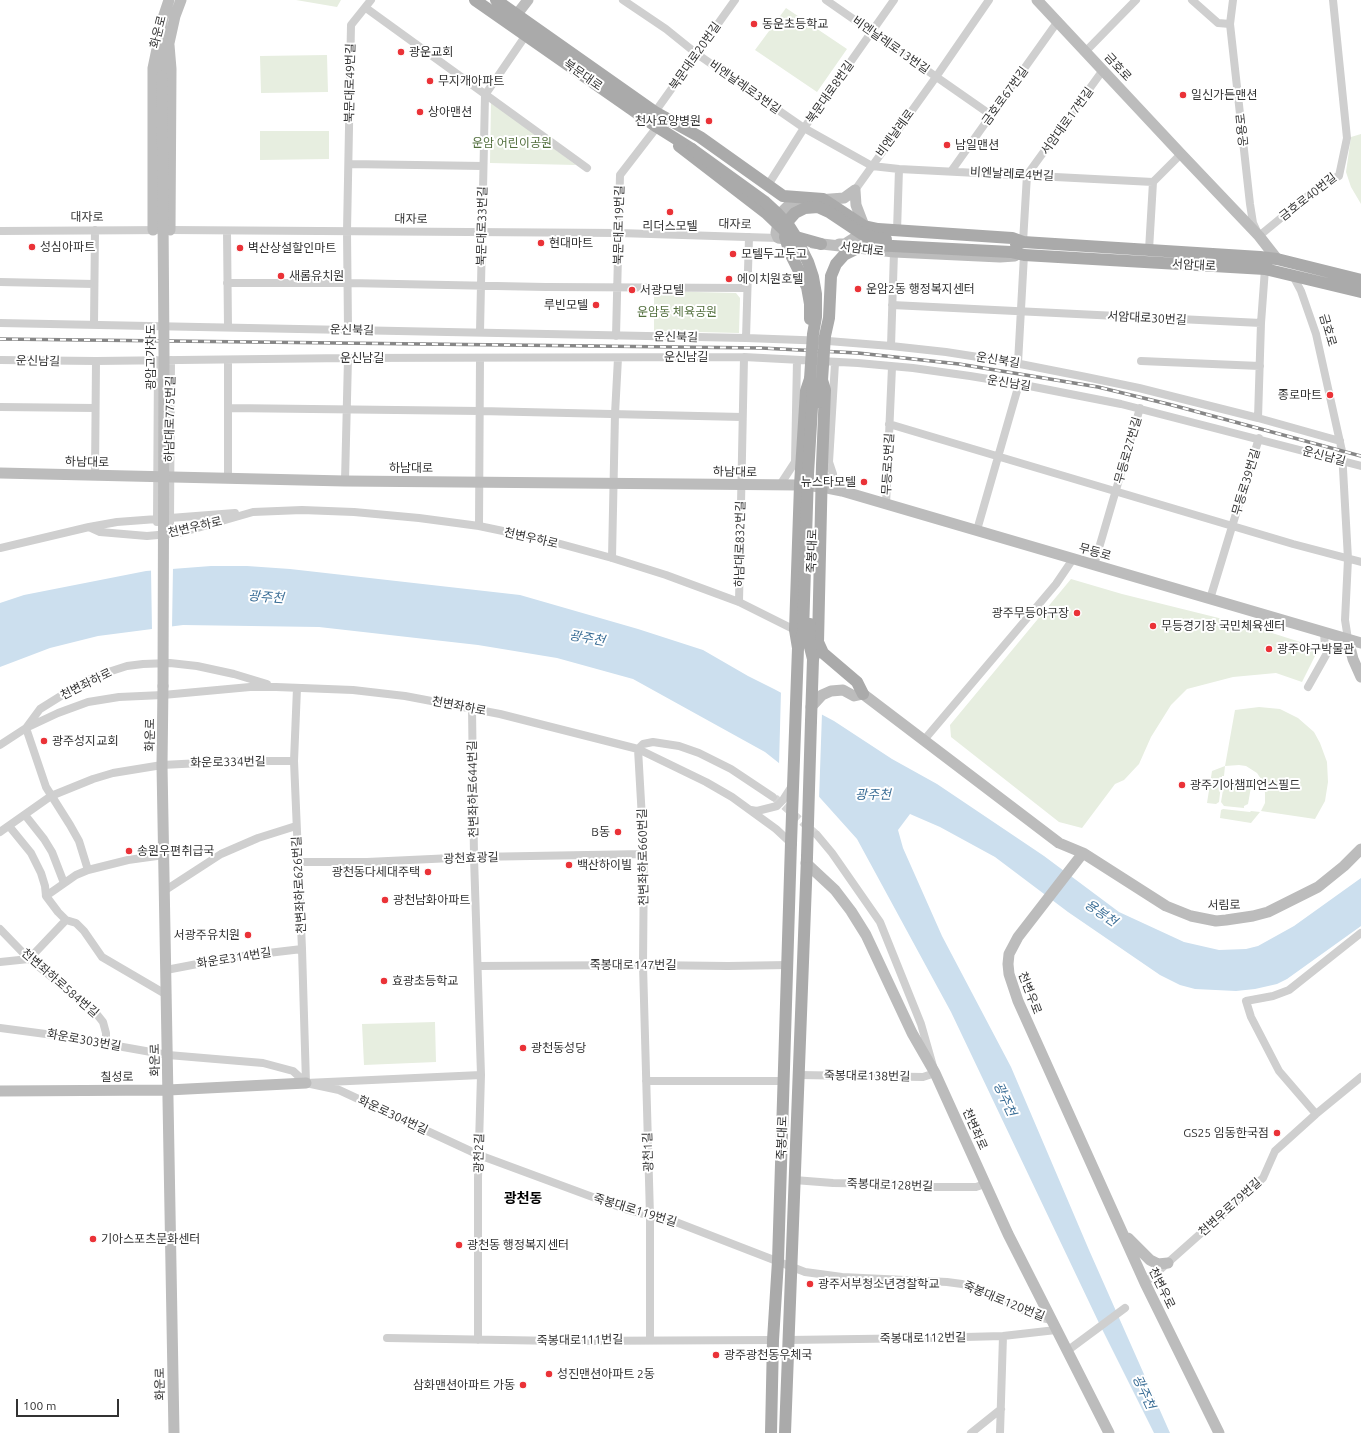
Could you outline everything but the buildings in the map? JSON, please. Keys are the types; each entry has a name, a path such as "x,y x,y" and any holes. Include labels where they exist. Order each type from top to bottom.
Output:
{"main road":[{"name":"북문대로","path":"474,0 657,127 694,146"},
{"name":"북문대로","path":"496,0 655,112 694,146"},
{"path":"655,112 700,137 783,196 823,199 864,226 897,231 1012,238 1023,242"},
{"path":"657,127 687,154 766,213 789,235 821,244"},
{"path":"694,146 764,201 778,214 794,234 808,262 813,277 816,294 816,317 819,335 816,380 806,391 800,485 795,630 798,648"},
{"path":"819,335 807,287 790,253 785,237 788,221 804,208 818,207 829,212 862,234 875,238 1011,248"},
{"name":"서암대로","path":"1011,248 1023,242 1260,257 1276,259 1361,280"},
{"path":"819,335 829,318 831,276 836,264 844,255 852,250 873,245 1011,248"},
{"name":"서암대로","path":"1011,248 1024,255 1265,270 1293,275 1361,292"},
{"path":"813,659 818,642 825,390 816,380"},
{"name":"죽봉대로","path":"771,1433 773,1340 778,1261 788,965 792,786 798,648 803,632 808,474 813,391 816,380"},
{"name":"죽봉대로","path":"785,1433 813,659 809,643 814,476 819,391 816,380"},
{"path":"818,642 823,653 857,682 863,694"}],"street":[{"name":"화운로","path":"163,45 181,0"},
{"name":"북문대로49번길","path":"348,329 347,231 351,25 371,0"},
{"path":"509,24 528,0"},
{"name":"비엔날레로3번길","path":"623,0 666,29 697,54 804,128 872,166"},
{"name":"북문대로20번길","path":"655,112 735,0"},
{"name":"비엔날레로13번길","path":"826,0 936,77"},
{"name":"북문대로8번길","path":"768,185 804,128 894,0"},
{"name":"비엔날레로","path":"855,190 989,0"},
{"name":"금호로","path":"1037,0 1259,236 1276,259 1293,275 1301,291 1316,334 1340,441 1343,461 1348,559 1345,620 1348,639"},
{"name":"금호로","path":"1086,51 1136,0"},
{"path":"1192,0 1218,23 1230,24"},
{"name":"운용로","path":"1233,0 1230,24 1250,204 1253,223 1259,236"},
{"name":"금호로40번길","path":"1259,236 1309,195 1332,179 1339,176 1347,138 1333,0"},
{"name":"화운로","path":"162,73 163,18 168,1"},
{"path":"366,8 587,168"},
{"name":"금호로67번길","path":"952,170 1058,21"},
{"path":"485,95 526,35"},
{"path":"153,230 153,68 163,45"},
{"path":"163,45 171,69 170,230"},
{"name":"서암대로17번길","path":"1027,175 1103,70"},
{"name":"광암고가차도","path":"162,73 164,346 163,638"},
{"path":"936,77 991,115"},
{"name":"북문대로33번길","path":"480,332 485,95"},
{"name":"북문대로19번길","path":"616,336 620,175 657,127"},
{"path":"1149,250 1153,182 1181,154"},
{"path":"349,164 483,166"},
{"name":"비엔날레로4번길","path":"872,166 899,169 952,170 1153,182"},
{"path":"897,231 899,169"},
{"path":"1023,242 1027,175"},
{"path":"778,238 776,233 780,214 788,206 801,202 844,198 855,190"},
{"path":"821,244 845,244 856,237 864,226 856,205 855,190"},
{"path":"94,325 95,230"},
{"name":"대자로","path":"0,231 170,230 227,232 347,231 619,234 778,238 821,244"},
{"path":"227,232 228,328"},
{"path":"746,338 749,237"},
{"name":"서암대로","path":"821,244 894,252 1000,258 1024,255"},
{"path":"891,346 894,252"},
{"path":"1018,363 1024,255"},
{"path":"1258,418 1261,323 1265,270"},
{"path":"0,282 94,284"},
{"path":"228,283 348,283 618,288 747,288"},
{"name":"서암대로30번길","path":"892,305 1261,323"},
{"name":"운신북길","path":"0,323 746,338 828,341 891,346 946,352 1018,363 1139,388 1258,418 1340,441"},
{"name":"운신남길","path":"0,360 158,361 348,358 744,357 835,363 858,363 913,368 1019,384 1140,408 1361,466"},
{"name":"하남대로832번길","path":"739,602 744,357"},
{"path":"345,481 348,358"},
{"path":"479,526 478,482 480,358"},
{"path":"612,558 615,414 618,358"},
{"name":"하남대로775번길","path":"170,477 171,360"},
{"path":"228,360 228,479"},
{"path":"780,485 795,462 797,360"},
{"path":"95,475 96,361"},
{"name":"하남대로775번길","path":"157,477 158,361"},
{"path":"1141,361 1260,366"},
{"path":"822,487 833,474 829,462 835,363"},
{"name":"무등로5번길","path":"886,504 892,367"},
{"path":"976,530 1019,384"},
{"path":"0,407 95,408"},
{"path":"228,408 550,412 742,417"},
{"name":"무등로27번길","path":"1094,565 1140,408"},
{"name":"무등로5번길","path":"889,424 998,456"},
{"name":"무등로39번길","path":"1210,599 1259,438"},
{"name":"무등로27번길","path":"998,456 1181,510"},
{"name":"하남대로","path":"0,473 345,481 800,485 822,487"},
{"path":"157,477 156,605 163,638"},
{"path":"163,638 170,601 170,477"},
{"name":"무등로","path":"822,487 842,491 1361,643"},
{"name":"천변우하로","path":"170,521 253,512 302,510 354,512 419,518 479,526 546,540 666,575 739,602 795,630"},
{"name":"무등로39번길","path":"1181,510 1348,559"},
{"name":"천변우하로","path":"89,527 100,532 147,536 180,532 253,512"},
{"name":"천변우하로","path":"0,548 117,522 157,521"},
{"path":"924,740 1056,584 1073,559"},
{"path":"1348,559 1361,562"},
{"path":"1308,687 1327,652 1325,647 1324,632"},
{"name":"화운로","path":"163,638 162,765 174,1433"},
{"path":"1348,639 1353,659 1361,677"},
{"name":"천변좌하로","path":"26,728 40,709 80,684 106,672 131,666 170,663 197,666 234,674 276,687"},
{"name":"천변좌하로","path":"0,745 26,728 58,713 88,702 163,690 276,687 353,690 405,696 500,714 638,749 732,796 776,829 791,843"},
{"name":"천변좌하로626번길","path":"297,688 294,761 306,1083"},
{"path":"811,707 822,696 831,691 843,690 854,696 863,694 1059,844 1084,853"},
{"name":"천변좌하로644번길","path":"472,708 474,857 478,966"},
{"path":"26,728 46,787 79,841 88,870"},
{"path":"638,749 643,744 653,742 679,746 699,753 731,769 773,796"},
{"name":"천변좌하로660번길","path":"638,749 644,854 643,965"},
{"name":"화운로334번길","path":"0,832 51,796 93,779 113,773 162,765 241,761 294,761"},
{"path":"750,809 757,811 777,806 792,786"},
{"path":"25,815 44,839 52,852 64,883"},
{"path":"9,826 31,853 37,863 45,886 46,896 58,912 66,920 76,923 84,931 102,956 167,995"},
{"path":"164,891 221,854 258,838 296,826"},
{"path":"817,835 832,853 880,922 921,1024 935,1073"},
{"name":"서림로","path":"1084,853 1166,906 1190,916 1216,920 1253,916 1283,905 1318,886 1344,866 1361,849"},
{"name":"천변우로","path":"1084,853 1023,929 1009,954 1008,974 1020,1006 1145,1283 1219,1433"},
{"name":"광천효광길","path":"298,862 644,854"},
{"path":"46,896 76,875 88,870 128,860 164,855"},
{"name":"천변좌로","path":"806,860 835,890 858,922 912,1032 935,1073 1008,1234 1109,1433"},
{"path":"0,962 29,959 66,920"},
{"name":"천변좌하로584번길","path":"0,929 29,959 95,1012 104,1022 106,1044"},
{"path":"1316,1114 1279,1070 1251,1017 1246,1001 1273,996 1290,990 1361,933"},
{"name":"화운로314번길","path":"166,970 234,957 302,949"},
{"name":"광천1길","path":"643,965 650,1216 650,1340"},
{"name":"죽봉대로147번길","path":"478,966 788,965"},
{"name":"광천2길","path":"478,966 481,1075 478,1154 478,1340"},
{"name":"화운로303번길","path":"0,1028 61,1036 168,1054"},
{"name":"화운로304번길","path":"168,1054 263,1063 293,1071 306,1083 339,1090 478,1154"},
{"name":"죽봉대로138번길","path":"799,1075 923,1077 935,1073"},
{"name":"화운로304번길","path":"306,1083 481,1075"},
{"name":"천변우로79번길","path":"1145,1283 1263,1178 1275,1151 1316,1114 1361,1077"},
{"path":"646,1081 784,1080"},
{"name":"칠성로","path":"0,1091 168,1090 306,1083"},
{"name":"죽봉대로119번길","path":"478,1154 625,1210 668,1219 791,1267"},
{"name":"죽봉대로128번길","path":"794,1180 833,1183 896,1184 929,1187 976,1187 985,1184"},
{"path":"1122,1231 1150,1260 1158,1264 1168,1263"},
{"name":"죽봉대로120번길","path":"791,1267 826,1276 962,1284 989,1294 1035,1316 1051,1320"},
{"path":"1067,1351 1125,1308"},
{"name":"죽봉대로112번길","path":"789,1340 1003,1336 1056,1330"},
{"path":"1000,1433 1003,1336"},
{"name":"죽봉대로111번길","path":"387,1338 478,1340 773,1340"},
{"path":"971,1433 1001,1409"},
{"name":"천변좌로","path":"1102,1419 1116,1433"}],"green space":[{"path":"296,0 341,0 337,7"},
{"path":"786,8 847,49 817,92 755,50"},
{"path":"327,55 328,92 261,93 260,56"},
{"name":"운암 어린이공원","path":"491,101 576,165 490,163"},
{"path":"260,131 329,131 329,159 260,160"},
{"path":"1361,134 1361,204 1351,187 1346,172 1351,137"},
{"name":"운암동 체육공원","path":"654,291 736,293 740,298 739,333 654,331"},
{"path":"1071,579 1122,594 1247,625 1319,648 1302,682 1276,673 1233,677 1187,689 1171,705 1151,737 1139,764 1124,780 1115,784 1082,828 1059,822 951,737 950,725"},
{"path":"1259,707 1280,709 1298,718 1314,732 1320,743 1327,762 1328,782 1325,801 1315,819 1261,811 1265,803 1265,793 1263,782 1257,773 1246,766 1225,766 1235,710"},
{"path":"1225,766 1224,776 1222,776 1219,802 1216,804 1207,803 1212,771"},
{"path":"1229,780 1246,782 1248,786 1251,787 1248,804 1244,806 1244,808 1224,806 1221,802 1224,784"},
{"path":"1221,810 1260,812 1251,823 1220,818"},
{"path":"435,1022 436,1062 364,1065 362,1024"}],"water":[{"name":"광주천","path":"211,566 247,566 290,569 520,595 638,629 703,650 748,676 834,721 892,759 937,784 1044,856 1119,912 1184,942 1219,950 1246,949 1258,946 1294,926 1361,878 1361,926 1287,979 1277,984 1255,989 1236,991 1195,989 1180,985 1160,975 1068,912 995,857 940,827 910,814 898,830 903,848 942,936 1011,1067 1089,1250 1170,1433 1154,1433 1099,1323 951,1012 857,839 813,790 765,752 633,679 557,658 478,645 319,627 183,625 98,636 50,648 0,667 0,603 24,595 146,571"}],"pier":[{"path":"173,567 172,628 152,631 151,569"},
{"path":"781,690 822,713 819,800 811,791 779,766"}],"tunnel":[{"path":"775,798 817,835"}],"railway":[{"path":"0,339 761,348 858,353 959,364 1098,387 1172,405 1361,456"}],"place":[{"name":"동운초등학교","path":"754,24"},
{"name":"광운교회","path":"401,52"},
{"name":"무지개아파트","path":"430,81"},
{"name":"일신가든맨션","path":"1183,95"},
{"name":"상아맨션","path":"420,112"},
{"name":"천사요양병원","path":"709,121"},
{"name":"남일맨션","path":"947,145"},
{"name":"리더스모텔","path":"670,212"},
{"name":"현대마트","path":"541,243"},
{"name":"성심아파트","path":"32,247"},
{"name":"벽산상설할인마트","path":"240,248"},
{"name":"모텔두고두고","path":"733,254"},
{"name":"새롬유치원","path":"281,276"},
{"name":"에이치원호텔","path":"729,279"},
{"name":"운암2동 행정복지센터","path":"858,289"},
{"name":"서광모텔","path":"632,290"},
{"name":"루빈모텔","path":"596,305"},
{"name":"종로마트","path":"1330,395"},
{"name":"뉴스타모텔","path":"864,482"},
{"name":"광주무등야구장","path":"1077,613"},
{"name":"무등경기장 국민체육센터","path":"1153,626"},
{"name":"광주야구박물관","path":"1269,649"},
{"name":"광주성지교회","path":"44,741"},
{"name":"광주기아챔피언스필드","path":"1182,785"},
{"name":"B동","path":"618,832"},
{"name":"송원우편취급국","path":"129,851"},
{"name":"백산하이빌","path":"569,865"},
{"name":"광천동다세대주택","path":"428,872"},
{"name":"광천남화아파트","path":"385,900"},
{"name":"서광주유치원","path":"248,935"},
{"name":"효광초등학교","path":"384,981"},
{"name":"광천동성당","path":"523,1048"},
{"name":"GS25 임동한국점","path":"1277,1133"},
{"name":"기아스포츠문화센터","path":"93,1239"},
{"name":"광천동 행정복지센터","path":"459,1245"},
{"name":"광주서부청소년경찰학교","path":"810,1284"},
{"name":"광주광천동우체국","path":"716,1355"},
{"name":"성진맨션아파트 2동","path":"549,1374"},
{"name":"삼화맨션아파트 가동","path":"523,1385"}],"district":[{"name":"광천동","path":"523,1198"}],"water label":[{"name":"용봉천","path":"1101,913"}]}
